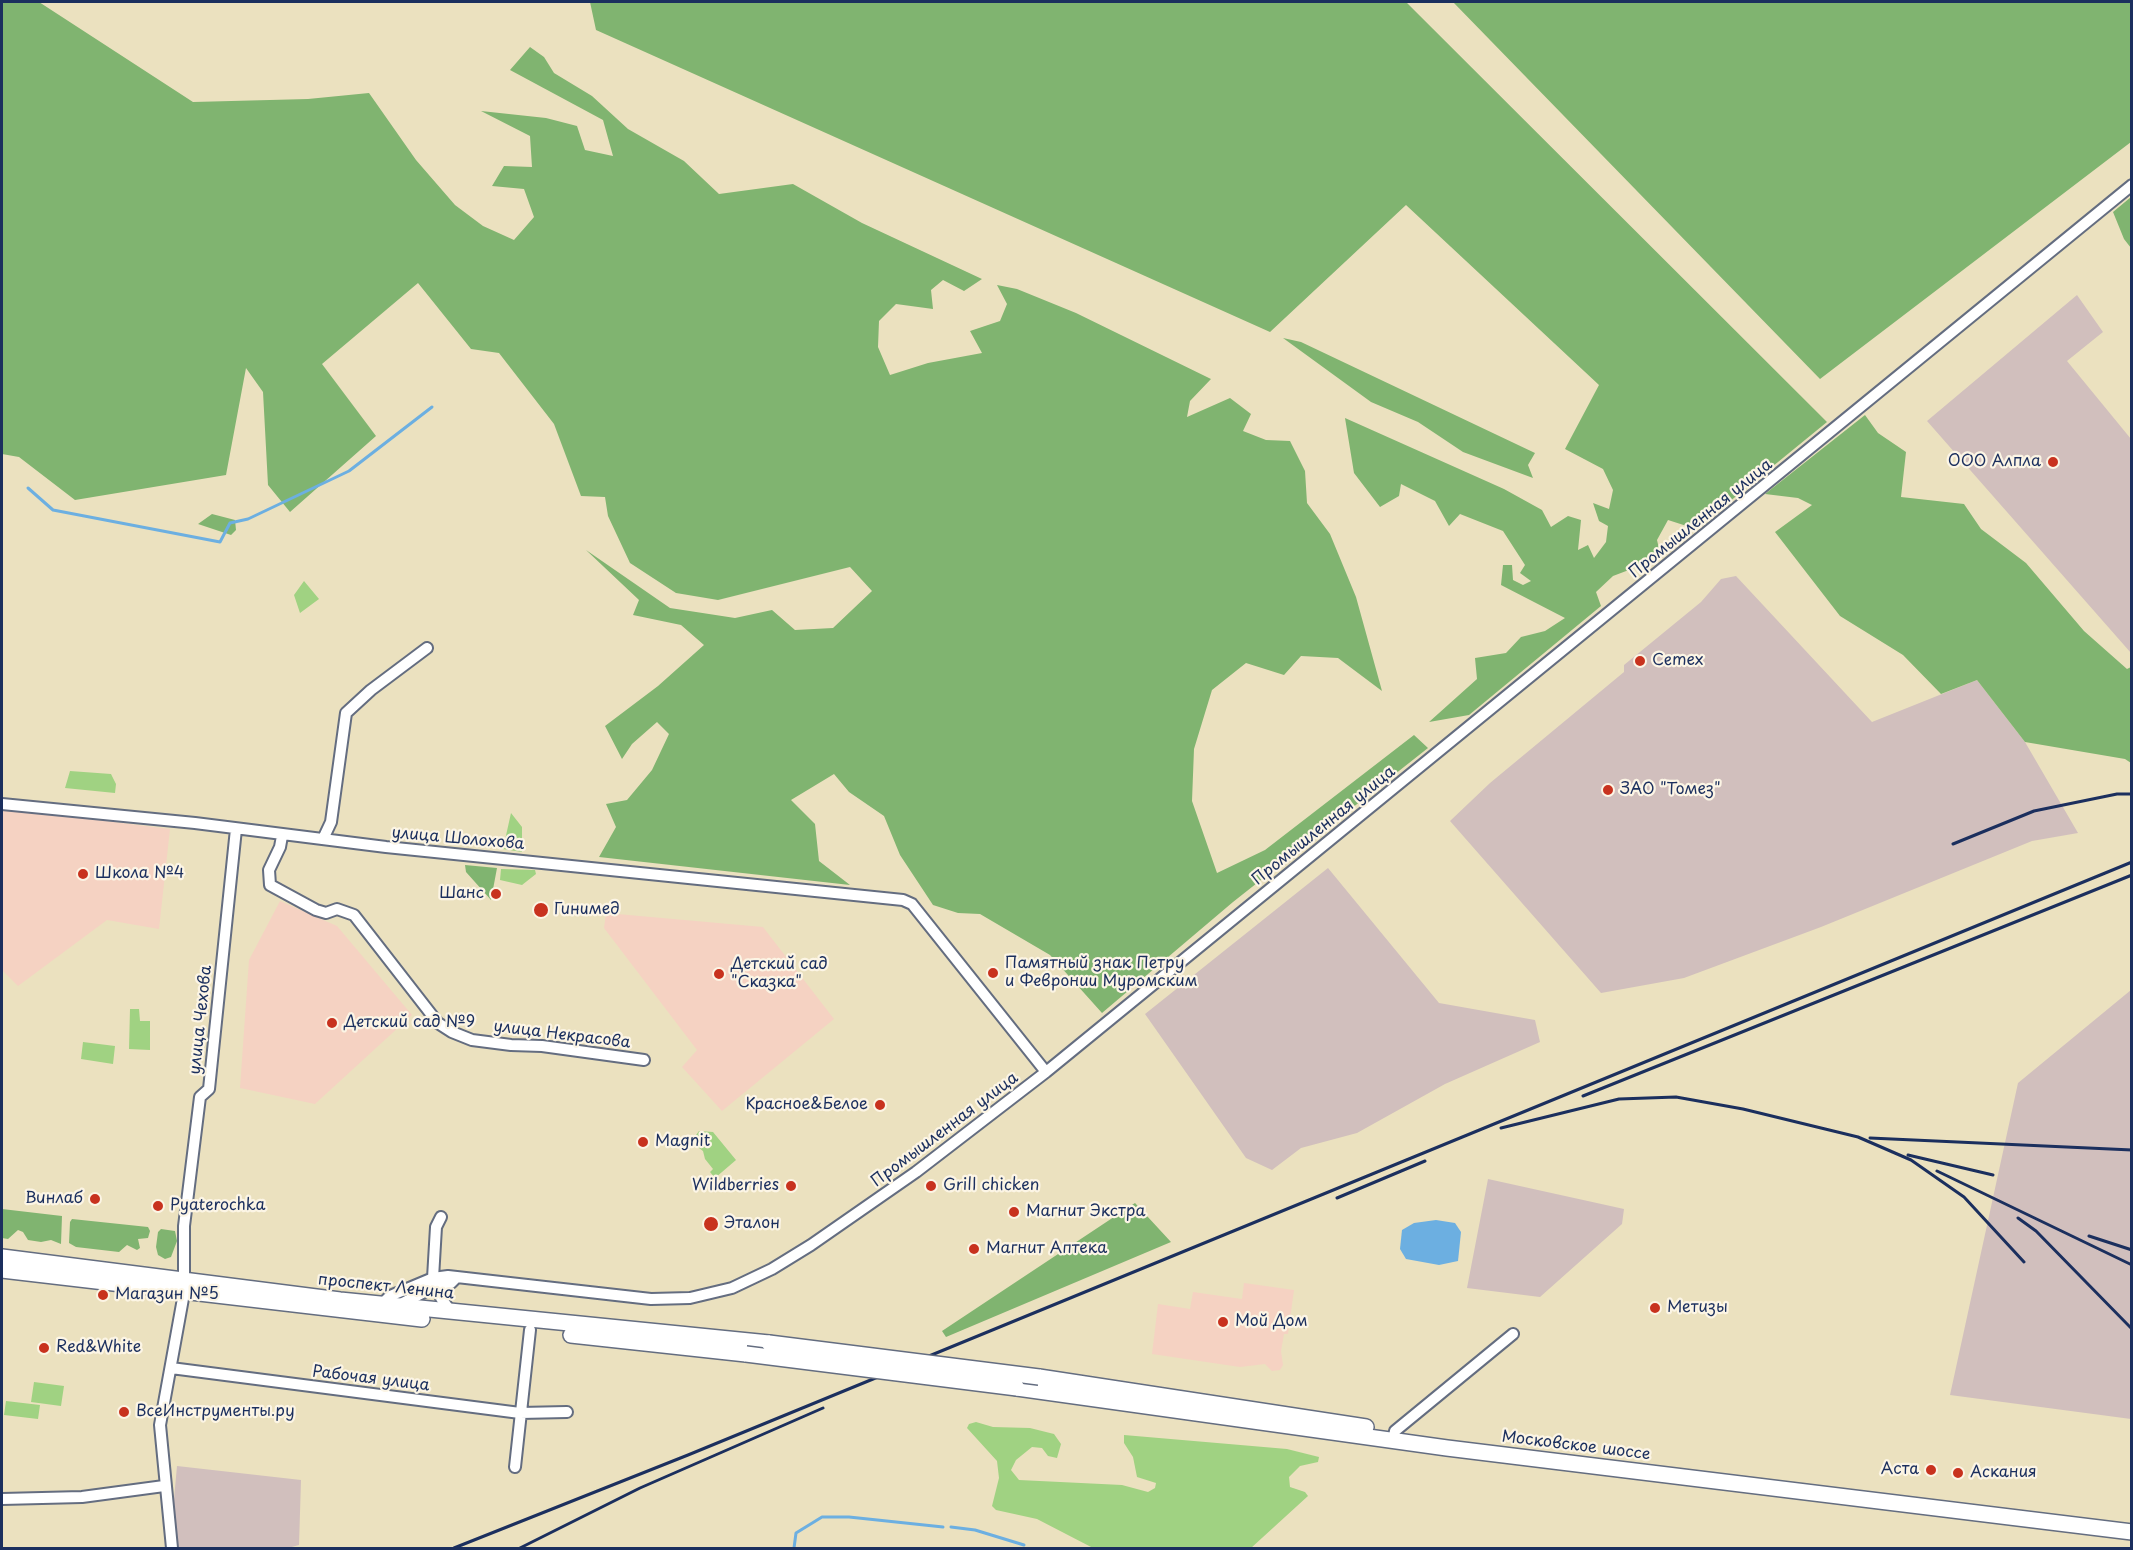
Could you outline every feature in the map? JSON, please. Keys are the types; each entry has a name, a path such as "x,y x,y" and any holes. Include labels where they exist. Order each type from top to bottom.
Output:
{"main road":[{"name":"проспект Ленина","path":"2,1257 184,1287"},
{"name":"проспект Ленина","path":"2,1270 388,1309 530,1330 1017,1388"},
{"name":"проспект Ленина","path":"388,1309 452,1312 769,1343 1039,1377"},
{"name":"Московское шоссе","path":"1039,1377 1394,1436 2132,1522"},
{"name":"Московское шоссе","path":"1017,1388 2132,1532"}],"street":[{"name":"Промышленная улица","path":"388,1309 390,1296 433,1278 651,1299 690,1298 732,1288 772,1269 864,1211 1046,1072 2132,185"},
{"path":"323,839 331,822 346,713 371,690 427,648"},
{"name":"улица Шолохова","path":"2,804 237,829 282,836 903,900 912,904 1046,1072"},
{"name":"улица Чехова","path":"172,1548 164,1486 160,1425 184,1287 188,1194 200,1097 209,1089 237,829"},
{"name":"улица Некрасова","path":"282,836 280,847 269,870 270,885 316,910 326,913 337,909 354,915 433,1017 452,1032 471,1040 542,1046 644,1060"},
{"path":"433,1278 436,1227 441,1217"},
{"name":"Промышленная улица","path":"388,1309 453,1280"},
{"path":"452,1312 441,1298 443,1288 453,1280"},
{"path":"515,1467 530,1330"},
{"path":"1394,1436 1513,1334"},
{"name":"Рабочая улица","path":"171,1368 520,1413 567,1412"},
{"path":"2,1499 82,1497 164,1486"}],"shaded area":[{"path":"2077,295 2103,332 2067,361 2131,439 2131,653 1927,421"},
{"path":"1736,576 1872,722 1977,680 2025,742 2078,833 2032,841 1821,927 1684,978 1601,993 1450,821 1490,783 1624,672 1624,665 1701,602 1721,579"},
{"name":"Школа №4","path":"2,808 170,829 159,929 107,920 18,986 2,970"},
{"path":"1328,868 1439,1003 1535,1020 1540,1042 1445,1084 1357,1133 1301,1148 1272,1170 1246,1158 1145,1014"},
{"path":"280,901 337,926 412,1015 315,1104 240,1088 249,960"},
{"name":"Детский сад \"Сказка\"","path":"606,913 763,927 834,1019 722,1111 682,1067 697,1050 604,928"},
{"path":"2131,990 2131,1419 1950,1395 2018,1083"},
{"path":"1488,1179 1624,1209 1622,1224 1540,1297 1467,1288"},
{"name":"Мой Дом","path":"1244,1283 1294,1290 1288,1334 1284,1334 1281,1351 1283,1365 1280,1370 1272,1371 1265,1364 1240,1367 1152,1354 1158,1304 1190,1309 1193,1292 1242,1299"},
{"path":"177,1466 301,1480 299,1545 288,1548 177,1548 173,1510"}],"green space":[{"path":"2,2 39,2 193,102 308,99 369,93 416,160 455,205 483,226 514,240 534,217 524,189 492,186 504,166 532,167 530,136 481,111 546,118 577,126 585,150 613,156 603,120 510,70 530,47 544,57 554,73 592,96 628,129 684,161 719,194 793,184 862,223 982,279 964,291 943,280 931,290 933,309 896,304 879,321 878,347 890,375 928,363 982,353 970,331 1000,321 1007,304 997,285 1017,289 1076,313 1211,379 1190,401 1187,417 1230,398 1251,414 1243,431 1266,440 1290,441 1305,471 1307,503 1330,534 1356,597 1382,691 1338,658 1301,656 1284,675 1246,663 1212,690 1194,749 1192,801 1217,873 1265,850 1414,735 1428,748 1233,902 1102,1013 1050,955 980,914 958,913 933,905 900,855 884,816 849,792 834,774 791,800 815,824 819,861 850,885 599,857 616,827 606,804 627,800 652,770 669,734 657,722 632,744 622,759 605,726 658,686 704,645 681,625 633,615 639,600 586,550 670,608 735,618 772,610 795,630 833,628 872,591 850,567 718,600 676,593 630,563 608,516 605,497 581,496 554,424 499,353 471,349 418,283 322,364 376,436 290,512 268,485 263,392 246,368 226,475 75,500 19,457 2,454"},
{"path":"590,2 1406,2 1827,422 1696,529 1668,520 1657,540 1660,553 1642,565 1613,576 1596,592 1601,606 1469,715 1429,722 1477,679 1475,658 1506,653 1521,637 1545,631 1565,618 1501,585 1503,565 1512,565 1513,580 1523,585 1531,581 1520,573 1525,565 1503,531 1460,514 1449,526 1435,501 1401,484 1399,496 1380,507 1354,473 1345,418 1504,489 1542,510 1551,527 1568,516 1581,520 1578,550 1588,545 1594,558 1606,542 1608,526 1599,521 1593,503 1609,509 1613,490 1603,469 1565,449 1599,385 1406,205 1270,332 596,30"},
{"path":"1453,2 2131,2 2131,142 1820,379"},
{"path":"2131,197 2131,248 2124,239 2113,212"},
{"path":"1283,338 1301,342 1535,453 1528,465 1533,478 1463,452 1418,422 1371,402"},
{"path":"1865,415 1878,433 1906,452 1901,497 1964,504 1981,529 2026,563 2084,631 2127,669 2131,667 2131,763 2125,759 2025,742 1977,680 1941,694 1903,655 1840,616 1775,532 1812,505 1798,498 1765,494"},
{"path":"212,514 235,520 236,530 231,535 198,524"},
{"path":"304,581 319,599 300,613 294,595"},
{"path":"70,771 111,774 116,784 115,793 65,788"},
{"path":"511,813 522,827 522,852 503,849"},
{"path":"465,865 497,868 491,900 466,872"},
{"path":"501,869 535,870 536,874 522,885 500,880"},
{"path":"130,1009 139,1009 140,1021 150,1021 150,1050 129,1049"},
{"path":"83,1042 115,1046 113,1064 81,1059"},
{"path":"699,1131 713,1132 736,1160 715,1178 710,1172 713,1169 705,1159 703,1151 691,1142"},
{"path":"1135,1203 1171,1242 946,1337 942,1331"},
{"path":"2,1209 62,1216 61,1244 51,1240 41,1242 28,1240 23,1232 18,1230 8,1239 2,1238"},
{"path":"72,1219 148,1227 150,1231 148,1238 138,1239 140,1248 137,1250 127,1245 119,1252 76,1247 69,1243"},
{"path":"161,1229 175,1231 177,1241 171,1257 165,1259 158,1255 156,1247 158,1232"},
{"path":"34,1382 64,1386 61,1406 31,1402"},
{"path":"6,1401 40,1405 38,1419 4,1415"},
{"path":"976,1422 993,1427 1030,1428 1054,1434 1061,1444 1057,1458 1048,1456 1042,1448 1032,1447 1016,1460 1011,1470 1019,1480 1122,1485 1148,1492 1155,1488 1156,1483 1137,1477 1133,1457 1124,1443 1124,1435 1287,1449 1319,1457 1318,1462 1300,1466 1289,1477 1290,1487 1305,1492 1308,1496 1251,1548 1093,1548 1037,1519 996,1510 992,1506 999,1478 997,1461 967,1428 969,1424"}],"water":[{"path":"1436,1220 1455,1223 1461,1232 1458,1261 1439,1265 1406,1259 1400,1249 1402,1230 1414,1223"}],"waterway":[{"path":"28,488 53,510 220,542 230,523 248,519 349,471 432,407"},
{"path":"794,1548 796,1533 822,1517 849,1517 943,1527"},
{"path":"951,1527 975,1530 1024,1545"}],"railway":[{"path":"1953,844 2034,811 2117,794 2132,794"},
{"path":"454,1548 688,1455 2132,862"},
{"path":"1583,1096 2132,875"},
{"path":"1501,1128 1619,1099 1676,1097 1743,1109 1858,1137 1911,1160 1964,1197 2024,1262"},
{"path":"1870,1138 2132,1150"},
{"path":"1908,1155 1993,1175"},
{"path":"1337,1198 1425,1161"},
{"path":"1937,1171 2132,1265"},
{"path":"2018,1218 2036,1231 2132,1329"},
{"path":"2089,1236 2132,1250"},
{"path":"520,1548 640,1488 823,1408"}],"place":[{"name":"ООО Алпла","path":"2053,462"},
{"name":"Cemex","path":"1640,661"},
{"name":"ЗАО \"Томез\"","path":"1608,790"},
{"name":"Школа №4","path":"83,874"},
{"name":"Шанс","path":"496,894"},
{"name":"Гинимед","path":"541,910"},
{"name":"Памятный знак Петру и Февронии Муромским","path":"993,973"},
{"name":"Детский сад \"Сказка\"","path":"719,974"},
{"name":"Детский сад №9","path":"332,1023"},
{"name":"Красное&Белое","path":"880,1105"},
{"name":"Magnit","path":"643,1142"},
{"name":"Wildberries","path":"791,1186"},
{"name":"Grill chicken","path":"931,1186"},
{"name":"Винлаб","path":"95,1199"},
{"name":"Pyaterochka","path":"158,1206"},
{"name":"Магнит Экстра","path":"1014,1212"},
{"name":"Эталон","path":"711,1224"},
{"name":"Магнит Аптека","path":"974,1249"},
{"name":"Магазин №5","path":"103,1295"},
{"name":"Метизы","path":"1655,1308"},
{"name":"Мой Дом","path":"1223,1322"},
{"name":"Red&White","path":"44,1348"},
{"name":"ВсеИнструменты.ру","path":"124,1412"},
{"name":"Аста","path":"1931,1470"},
{"name":"Аскания","path":"1958,1473"}]}
